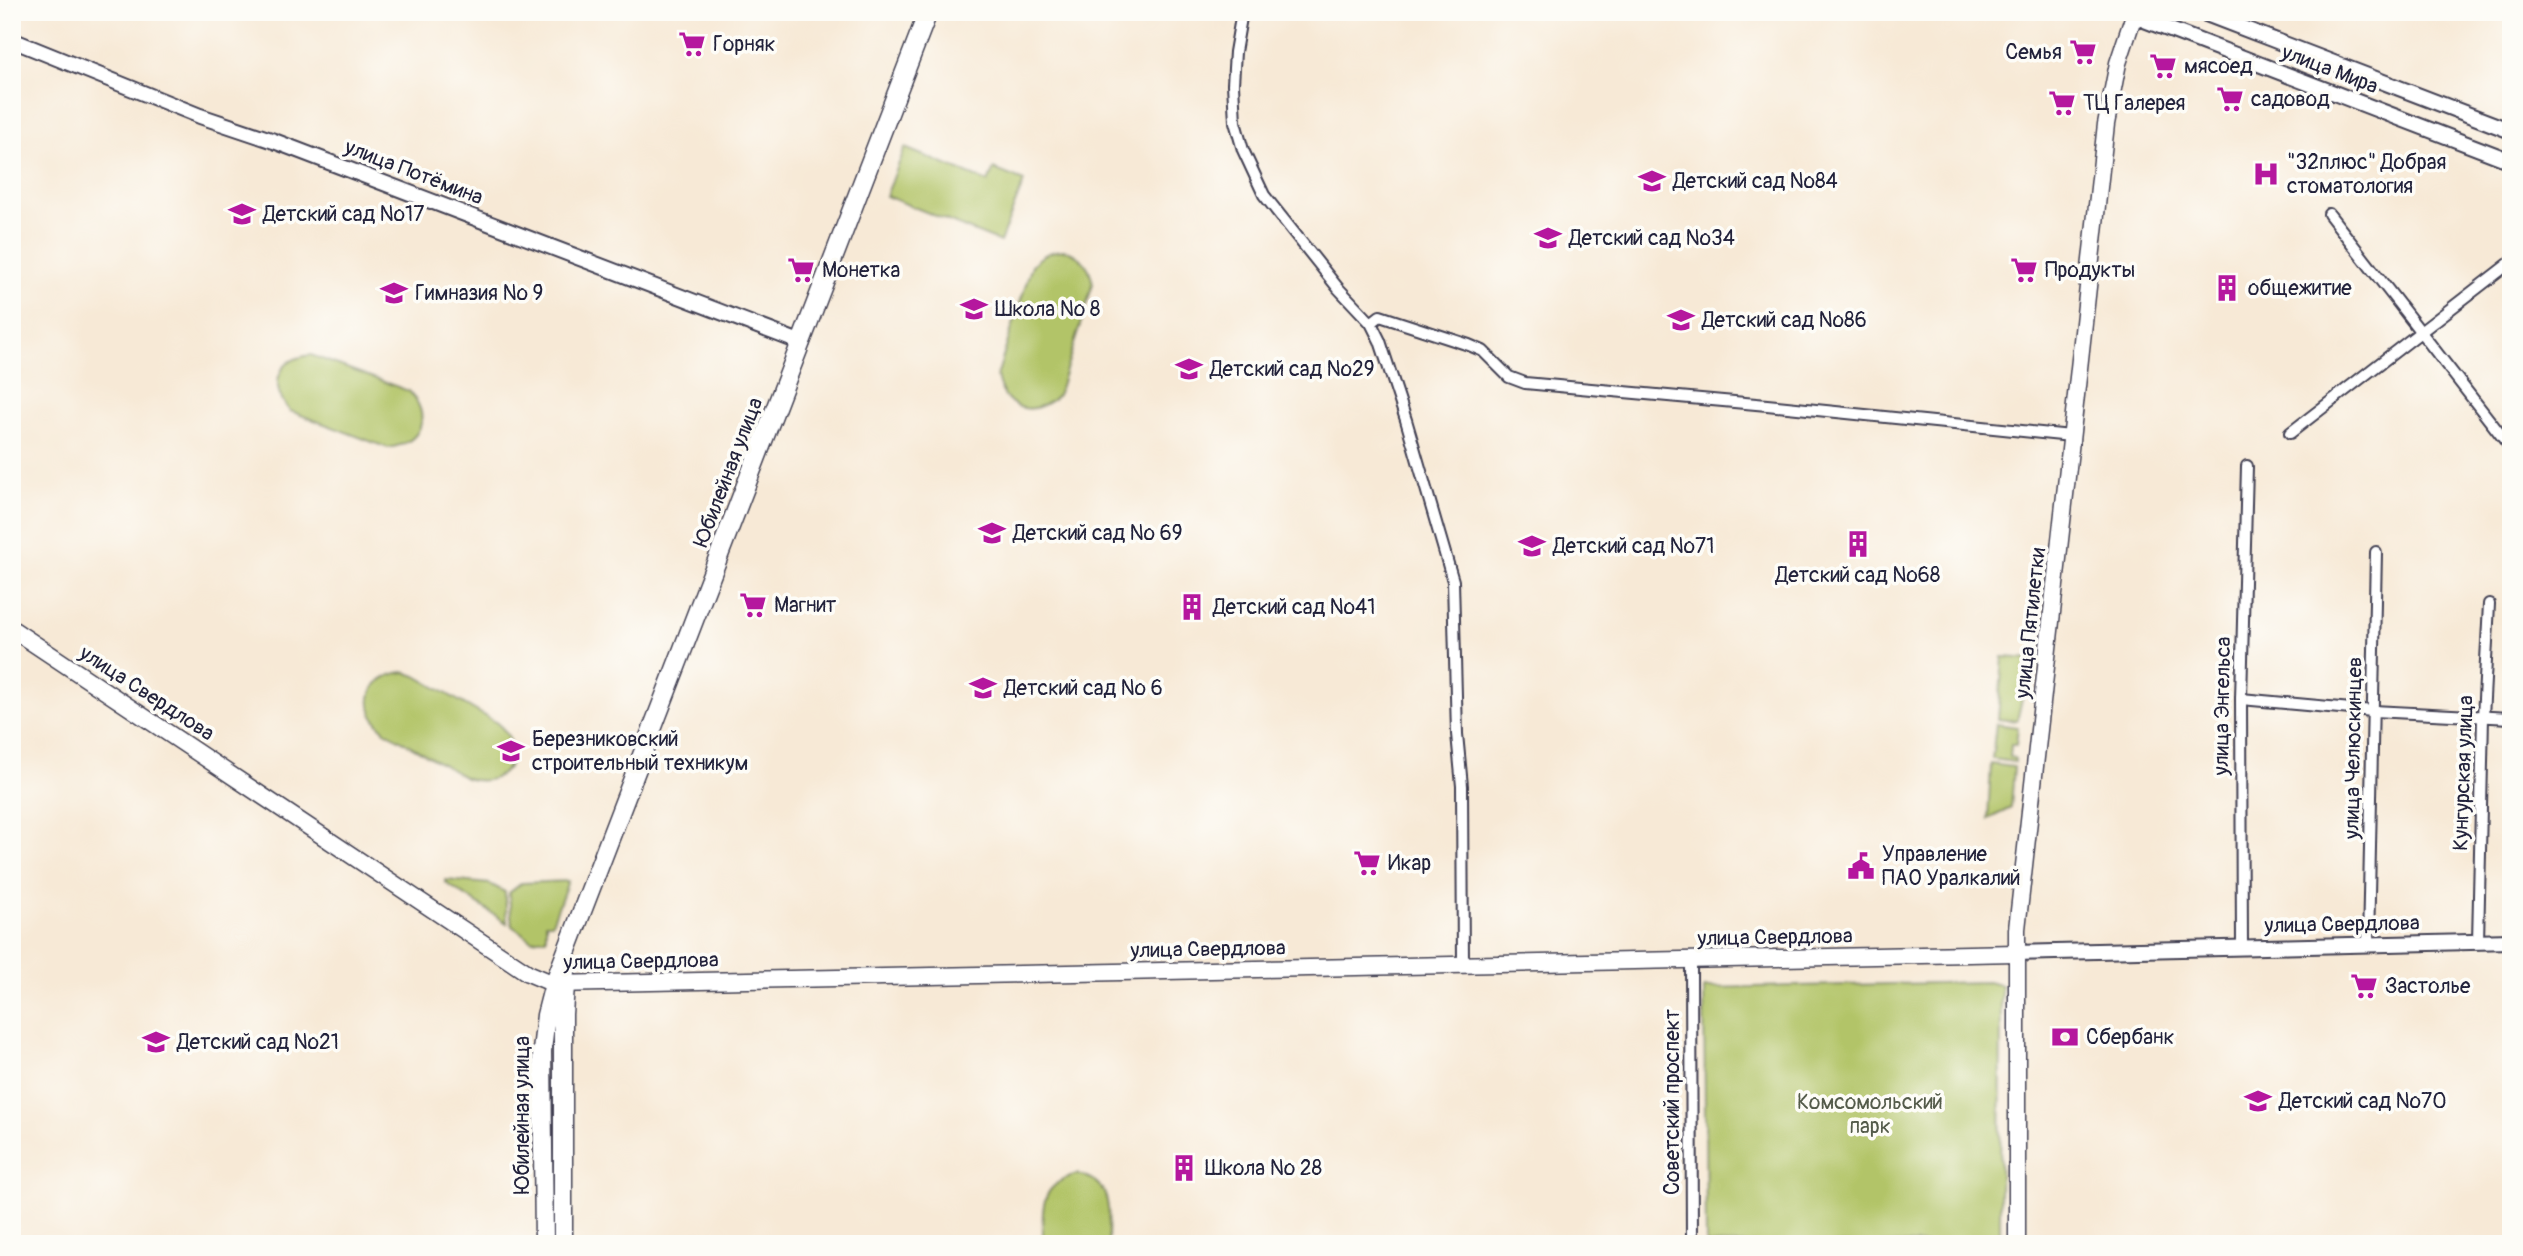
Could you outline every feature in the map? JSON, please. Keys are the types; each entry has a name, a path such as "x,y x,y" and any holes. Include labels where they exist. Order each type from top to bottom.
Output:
{"main road":[{"name":"Юбилейная улица","path":"544,1244 542,1051 546,1015 560,984 568,947 928,12"},
{"name":"улица Пятилетки","path":"2017,1244 2016,953 2106,124 2118,63 2134,14"},
{"name":"улица Свердлова","path":"12,629 528,973 560,984 2016,953"},
{"name":"Юбилейная улица","path":"560,984 563,1244"}],"street":[{"path":"1242,12 1233,84 1235,122 1252,174 1264,195 1313,258 1371,323 1380,341 1453,581 1457,734 1462,786 1463,965"},
{"name":"улица Мира","path":"2201,12 2511,131"},
{"name":"улица Мира","path":"2134,14 2511,161"},
{"name":"улица Потёмина","path":"12,40 200,116 285,145 802,343"},
{"path":"2329,214 2509,441"},
{"path":"2290,433 2511,262"},
{"path":"1371,323 1380,316 1469,345 1483,351 1509,377 1525,383 1767,404 2071,436"},
{"name":"улица Энгельса","path":"2242,948 2241,699 2247,466"},
{"name":"улица Челюскинцев","path":"2368,945 2376,552"},
{"name":"Кунгурская улица","path":"2478,942 2483,717 2489,604"},
{"path":"2241,699 2373,711 2511,718"},
{"name":"улица Свердлова","path":"2016,953 2511,941"},
{"name":"Советский проспект","path":"1691,960 1692,1244"}],"green space":[{"path":"905,148 988,182 994,169 1024,181 1000,242 886,196"},
{"path":"1064,250 1084,262 1093,284 1058,395 1038,407 1020,407 1006,397 997,376 1032,265 1046,254"},
{"path":"311,355 409,391 420,410 420,427 416,435 409,441 388,448 290,411 279,392 280,375 290,362"},
{"path":"2003,657 2031,659 2017,721 1998,719"},
{"path":"405,672 497,723 512,745 509,766 502,774 480,781 466,778 385,731 372,712 371,694 382,679"},
{"path":"1996,724 2018,727 2016,745 2011,745 2010,757 2015,758 2015,762 1992,759"},
{"path":"1991,764 2014,767 2011,808 1988,819"},
{"path":"446,880 490,884 505,892 507,923 446,883"},
{"path":"568,881 552,923 546,923 546,938 532,940 512,926 509,893 522,883"},
{"name":"Комсомольский парк","path":"1988,982 2001,985 2000,1244 1706,1244 1704,988"},
{"path":"1077,1174 1089,1178 1104,1191 1108,1210 1108,1244 1043,1244 1045,1200 1055,1185"}],"place":[{"name":"Горняк","path":"692,44"},
{"name":"Семья","path":"2083,52"},
{"name":"мясоед","path":"2163,66"},
{"name":"садовод","path":"2230,99"},
{"name":"ТЦ Галерея","path":"2062,103"},
{"name":"\"32плюс\" Добрая стоматология","path":"2266,174"},
{"name":"Детский сад №84","path":"1652,181"},
{"name":"Детский сад №17","path":"242,214"},
{"name":"Детский сад №34","path":"1548,238"},
{"name":"Монетка","path":"801,270"},
{"name":"Продукты","path":"2024,270"},
{"name":"общежитие","path":"2227,288"},
{"name":"Гимназия № 9","path":"394,293"},
{"name":"Школа № 8","path":"974,309"},
{"name":"Детский сад №86","path":"1681,320"},
{"name":"Детский сад №29","path":"1189,369"},
{"name":"Детский сад № 69","path":"992,533"},
{"name":"Детский сад №68","path":"1858,544"},
{"name":"Детский сад №71","path":"1532,546"},
{"name":"Магнит","path":"753,605"},
{"name":"Детский сад №41","path":"1192,607"},
{"name":"Детский сад № 6","path":"983,688"},
{"name":"Березниковский строительный техникум","path":"511,751"},
{"name":"Икар","path":"1367,863"},
{"name":"Управление ПАО Уралкалий","path":"1861,866"},
{"name":"Застолье","path":"2364,986"},
{"name":"Сбербанк","path":"2065,1037"},
{"name":"Детский сад №21","path":"156,1042"},
{"name":"Детский сад №70","path":"2258,1101"},
{"name":"Школа № 28","path":"1184,1168"}]}
